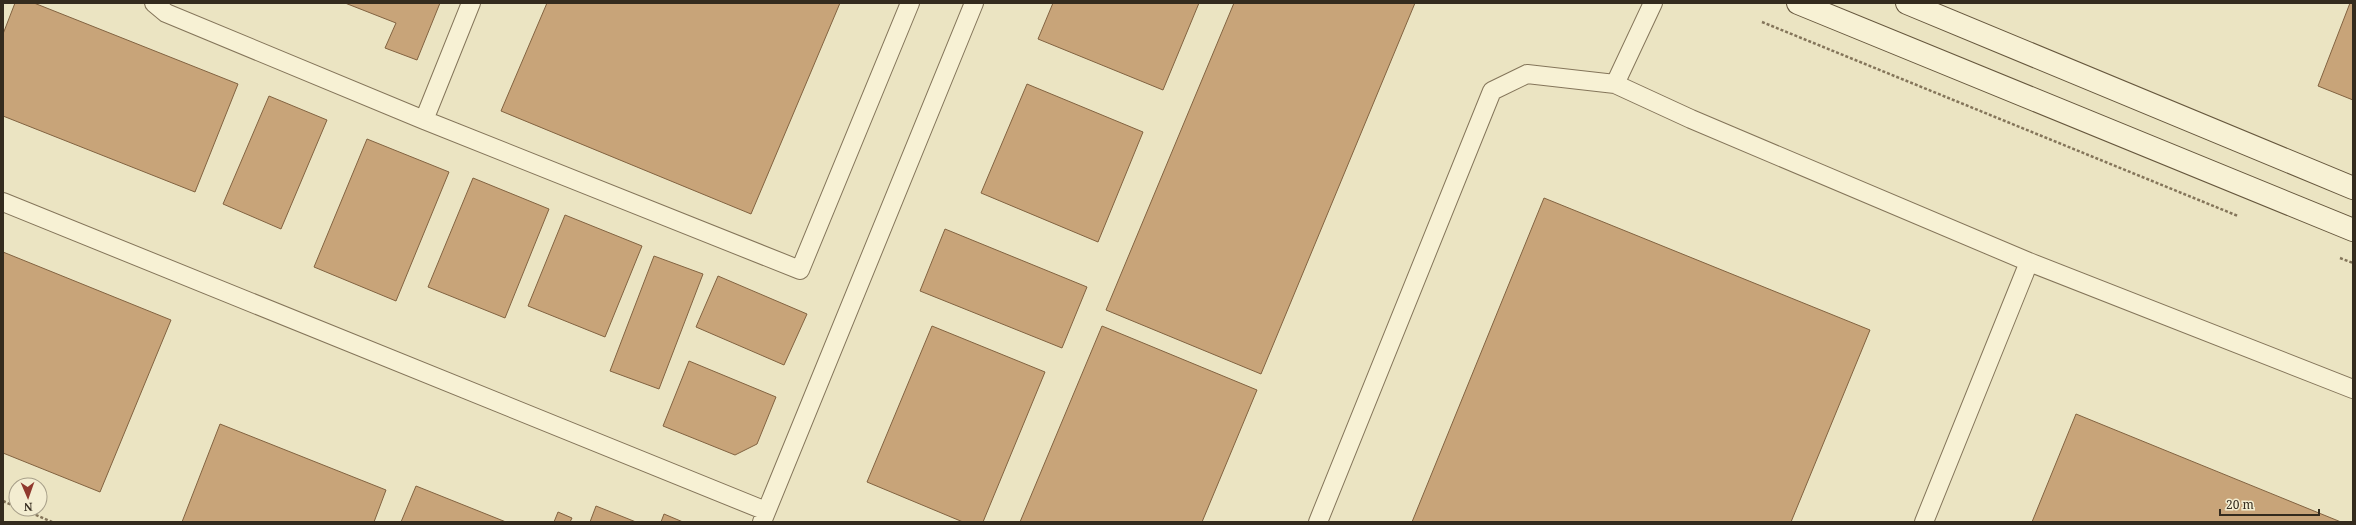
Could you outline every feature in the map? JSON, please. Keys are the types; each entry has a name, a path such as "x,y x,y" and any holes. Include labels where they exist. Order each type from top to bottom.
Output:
{"street":[{"path":"1798,3 2353,230"},
{"path":"1906,3 2353,188"}],"lane":[{"path":"154,3 166,13 424,120 800,270 910,3"},
{"path":"424,120 471,3"},
{"path":"3,202 764,517 974,3"},
{"path":"1614,84 1653,3"},
{"path":"1318,522 1492,91 1527,74 1614,84 1691,119 2029,262 2353,389"},
{"path":"1924,522 2029,262"}],"path":[{"path":"1762,22 2242,218"},
{"path":"2338,257 2353,263"},
{"path":"40,517 52,522"}],"building":[{"path":"15,3 34,3 238,84 195,192 3,116 3,34"},
{"path":"345,3 440,3 417,60 385,48 396,23"},
{"path":"547,3 840,3 751,214 501,111"},
{"path":"1053,3 1199,3 1163,90 1038,39"},
{"path":"1234,3 1415,3 1261,374 1106,310"},
{"path":"2350,3 2353,3 2353,100 2318,86"},
{"path":"1027,84 1143,132 1098,242 981,193"},
{"path":"269,96 327,120 281,229 223,204"},
{"path":"367,139 449,172 396,301 314,267"},
{"path":"473,178 549,209 505,318 428,287"},
{"path":"1544,198 1870,330 1791,522 1412,522"},
{"path":"565,215 642,246 605,337 528,306"},
{"path":"945,229 1087,287 1062,348 920,291"},
{"path":"3,252 171,320 100,492 3,453"},
{"path":"654,256 703,274 659,389 610,371"},
{"path":"718,276 807,314 784,365 696,327"},
{"path":"932,326 1045,372 983,522 963,522 867,482"},
{"path":"1102,326 1257,390 1202,522 1020,522"},
{"path":"689,361 776,397 757,444 735,455 663,426"},
{"path":"2076,414 2341,522 2032,522"},
{"path":"220,424 386,490 374,522 182,522"},
{"path":"416,486 506,522 401,522"},
{"path":"596,506 636,522 590,522"},
{"path":"558,512 572,518 570,522 554,522"},
{"path":"664,514 683,522 661,522"}]}
